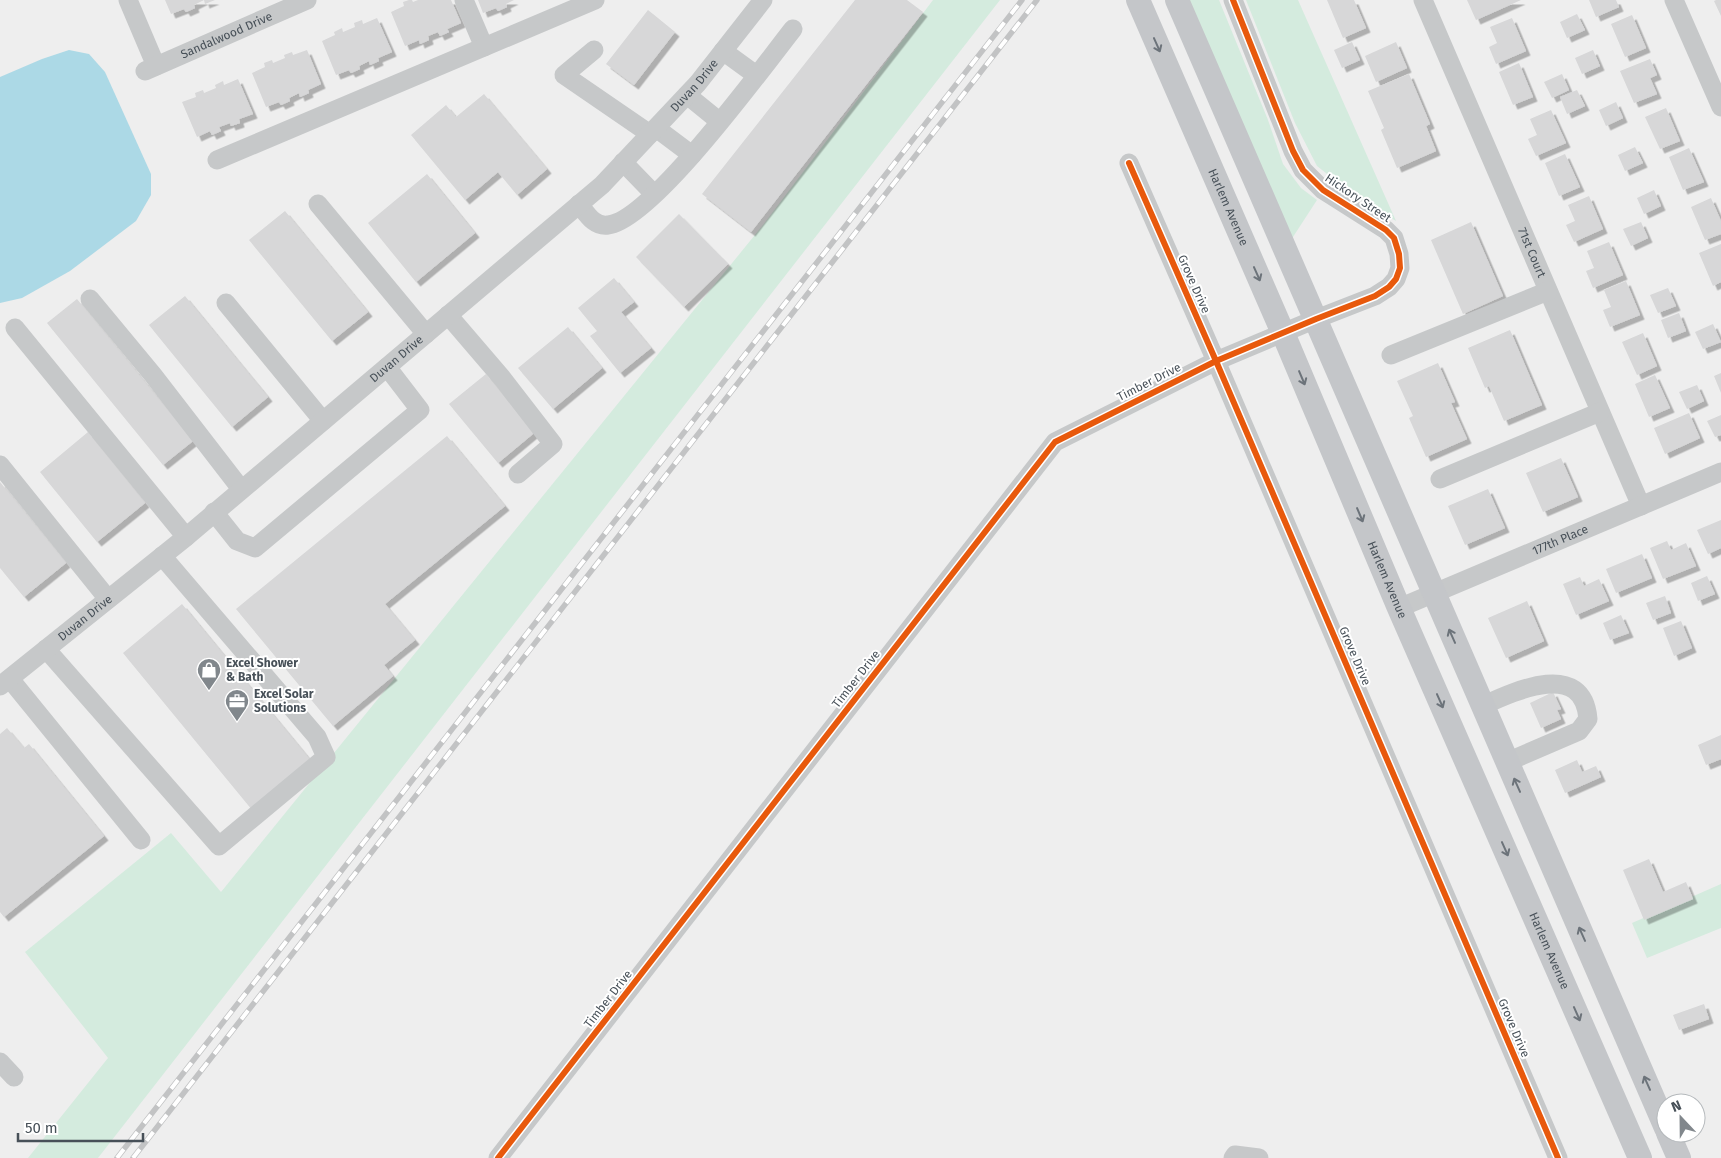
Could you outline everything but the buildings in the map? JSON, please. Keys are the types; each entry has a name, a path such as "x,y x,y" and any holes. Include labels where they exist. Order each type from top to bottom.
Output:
{"main road":[{"name":"Harlem Avenue","path":"1138,0 1283,333 1399,608 1640,1158"},
{"path":"1177,0 1656,1105"},
{"path":"1518,881 1552,866"},
{"path":"1672,1143 1679,1158"}],"street":[{"name":"Sandalwood Drive","path":"128,0 151,68 279,5 307,0"},
{"path":"464,0 484,47"},
{"path":"217,160 595,0"},
{"name":"Duvan Drive","path":"5,682 162,556 602,185 687,95 763,0"},
{"name":"Hickory Street","path":"1233,0 1293,151 1303,170 1323,190 1386,230 1394,238 1399,254 1400,268 1396,279 1389,288 1375,296 1316,319"},
{"name":"71st Court","path":"1422,0 1641,506"},
{"path":"1674,0 1721,107"},
{"path":"579,204 596,223 610,226 628,217 692,156 793,29"},
{"path":"594,50 564,75 692,156"},
{"path":"723,51 756,75"},
{"path":"687,95 719,121"},
{"path":"623,162 654,194"},
{"name":"Grove Drive","path":"1129,163 1558,1158"},
{"path":"318,204 426,334"},
{"path":"1391,355 1548,292"},
{"path":"90,299 153,375 241,489"},
{"path":"226,303 323,421"},
{"path":"448,315 502,378 553,444 518,474"},
{"name":"Timber Drive","path":"498,1158 1055,442 1216,361 1316,319"},
{"path":"15,328 186,536"},
{"path":"214,512 237,541 255,548 413,416 420,410 386,367"},
{"path":"1440,479 1600,412"},
{"path":"0,465 108,599"},
{"name":"177th Place","path":"1399,608 1721,472"},
{"path":"46,649 219,846 326,757 317,738 162,556"},
{"path":"5,682 142,840"},
{"path":"1482,706 1514,691 1550,683 1568,686 1576,690 1587,710 1588,720 1578,731 1506,762"},
{"path":"0,1062 14,1077"},
{"path":"1233,1158 1235,1155 1259,1158"}],"green space":[{"path":"933,0 1000,0 98,1158 28,1158 108,1058 25,952 171,833 221,892 763,225"},
{"path":"1187,0 1219,0 1268,120 1283,164 1301,188 1317,200 1291,240"},
{"path":"1246,0 1298,0 1396,221 1355,196 1317,166 1295,123"},
{"path":"1721,884 1721,928 1647,958 1632,923"}],"water":[{"path":"69,50 89,54 105,72 151,174 151,195 136,221 70,271 22,298 0,303 0,77"}],"railway":[{"path":"117,1158 1022,0"},
{"path":"133,1158 1037,0"}],"cycle path":[{"path":"498,1158 1055,442 1216,361 1375,296 1389,287 1396,279 1400,268 1399,254 1394,238 1386,230 1323,190 1303,170 1293,151 1233,0"},
{"path":"1129,163 1558,1158"}],"place":[{"name":"Excel Shower & Bath","path":"209,691"},
{"name":"Excel Solar Solutions","path":"237,722"}]}
